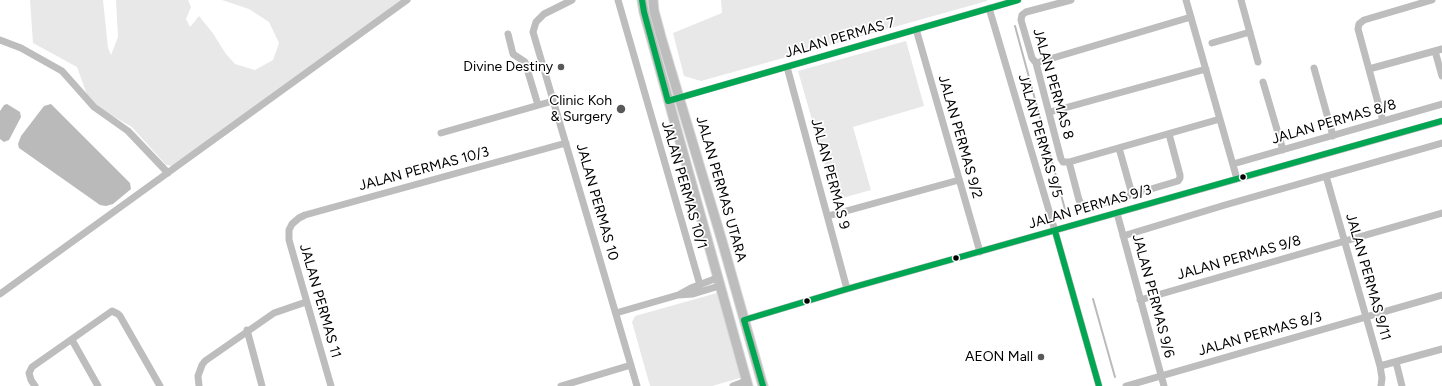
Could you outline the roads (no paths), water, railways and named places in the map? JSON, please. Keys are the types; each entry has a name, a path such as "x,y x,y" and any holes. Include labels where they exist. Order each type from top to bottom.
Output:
{"main road":[{"name":"JALAN PERMAS UTARA","path":"642,0 668,101 747,384"},
{"name":"JALAN PERMAS UTARA","path":"653,0 656,17 679,98 763,386"},
{"path":"694,191 698,186 706,187"}],"street":[{"path":"0,294 407,0"},
{"name":"JALAN PERMAS 10","path":"572,0 544,14 536,22 533,32 637,386"},
{"name":"JALAN PERMAS 10/1","path":"618,0 700,285"},
{"name":"JALAN PERMAS 7","path":"668,101 1018,0"},
{"name":"JALAN PERMAS 8","path":"1071,0 1026,12 1022,15 1021,20 1030,52 1036,63 1050,112 1059,152 1066,162 1079,200 1083,207 1090,207 1132,194"},
{"path":"1186,0 1237,179"},
{"path":"1241,0 1258,62"},
{"path":"1383,121 1358,29 1359,24 1364,20 1432,0"},
{"name":"JALAN PERMAS 9/5","path":"989,8 1055,230 1099,386"},
{"path":"1036,63 1191,17"},
{"name":"JALAN PERMAS 9/2","path":"916,29 980,252"},
{"path":"1212,42 1250,32"},
{"path":"508,34 513,54 525,62 538,105"},
{"path":"0,40 21,48 62,71 94,108 128,131 168,173"},
{"path":"1369,69 1439,50 1442,76"},
{"name":"JALAN PERMAS 9","path":"788,67 847,289"},
{"path":"1314,68 1333,136"},
{"path":"1050,112 1206,69"},
{"path":"1264,82 1283,150"},
{"path":"441,133 553,101"},
{"name":"JALAN PERMAS 8/8","path":"1233,164 1442,104"},
{"path":"1066,162 1220,119"},
{"name":"JALAN PERMAS 9/3","path":"744,320 847,289 1442,121"},
{"path":"1119,148 1132,194 1174,182 1180,178 1168,134"},
{"name":"JALAN PERMAS 10/3","path":"292,224 299,218 306,215 566,143"},
{"path":"1123,236 1225,205 1442,143"},
{"name":"JALAN PERMAS 9/11","path":"1326,176 1380,366 1381,386"},
{"path":"828,216 959,180"},
{"name":"JALAN PERMAS 9/6","path":"1117,213 1164,386"},
{"name":"JALAN PERMAS 9/8","path":"1140,300 1442,213"},
{"name":"JALAN PERMAS 11","path":"292,224 289,230 289,240 331,386"},
{"path":"616,313 678,295 700,285 718,282"},
{"path":"678,295 693,294 718,282"},
{"path":"293,306 298,300 302,289"},
{"name":"JALAN PERMAS 8/3","path":"1126,386 1442,295"},
{"path":"199,386 198,376 205,361 274,312 306,302"},
{"path":"293,306 301,309 310,316"},
{"path":"34,386 29,373 32,367 72,340 109,312 115,312 120,316 160,386"},
{"path":"247,330 262,386"},
{"path":"72,340 98,386"},
{"path":"1380,366 1442,349"},
{"path":"1396,362 1402,386"},
{"path":"561,386 631,366"},
{"path":"733,386 747,384"}],"waterway":[{"path":"1015,26 1066,213"},
{"path":"1093,299 1115,377"}],"place":[{"name":"Divine Destiny","path":"561,67"},
{"name":"Clinic Koh & Surgery","path":"621,109"},
{"name":"AEON Mall","path":"1041,357"}]}
